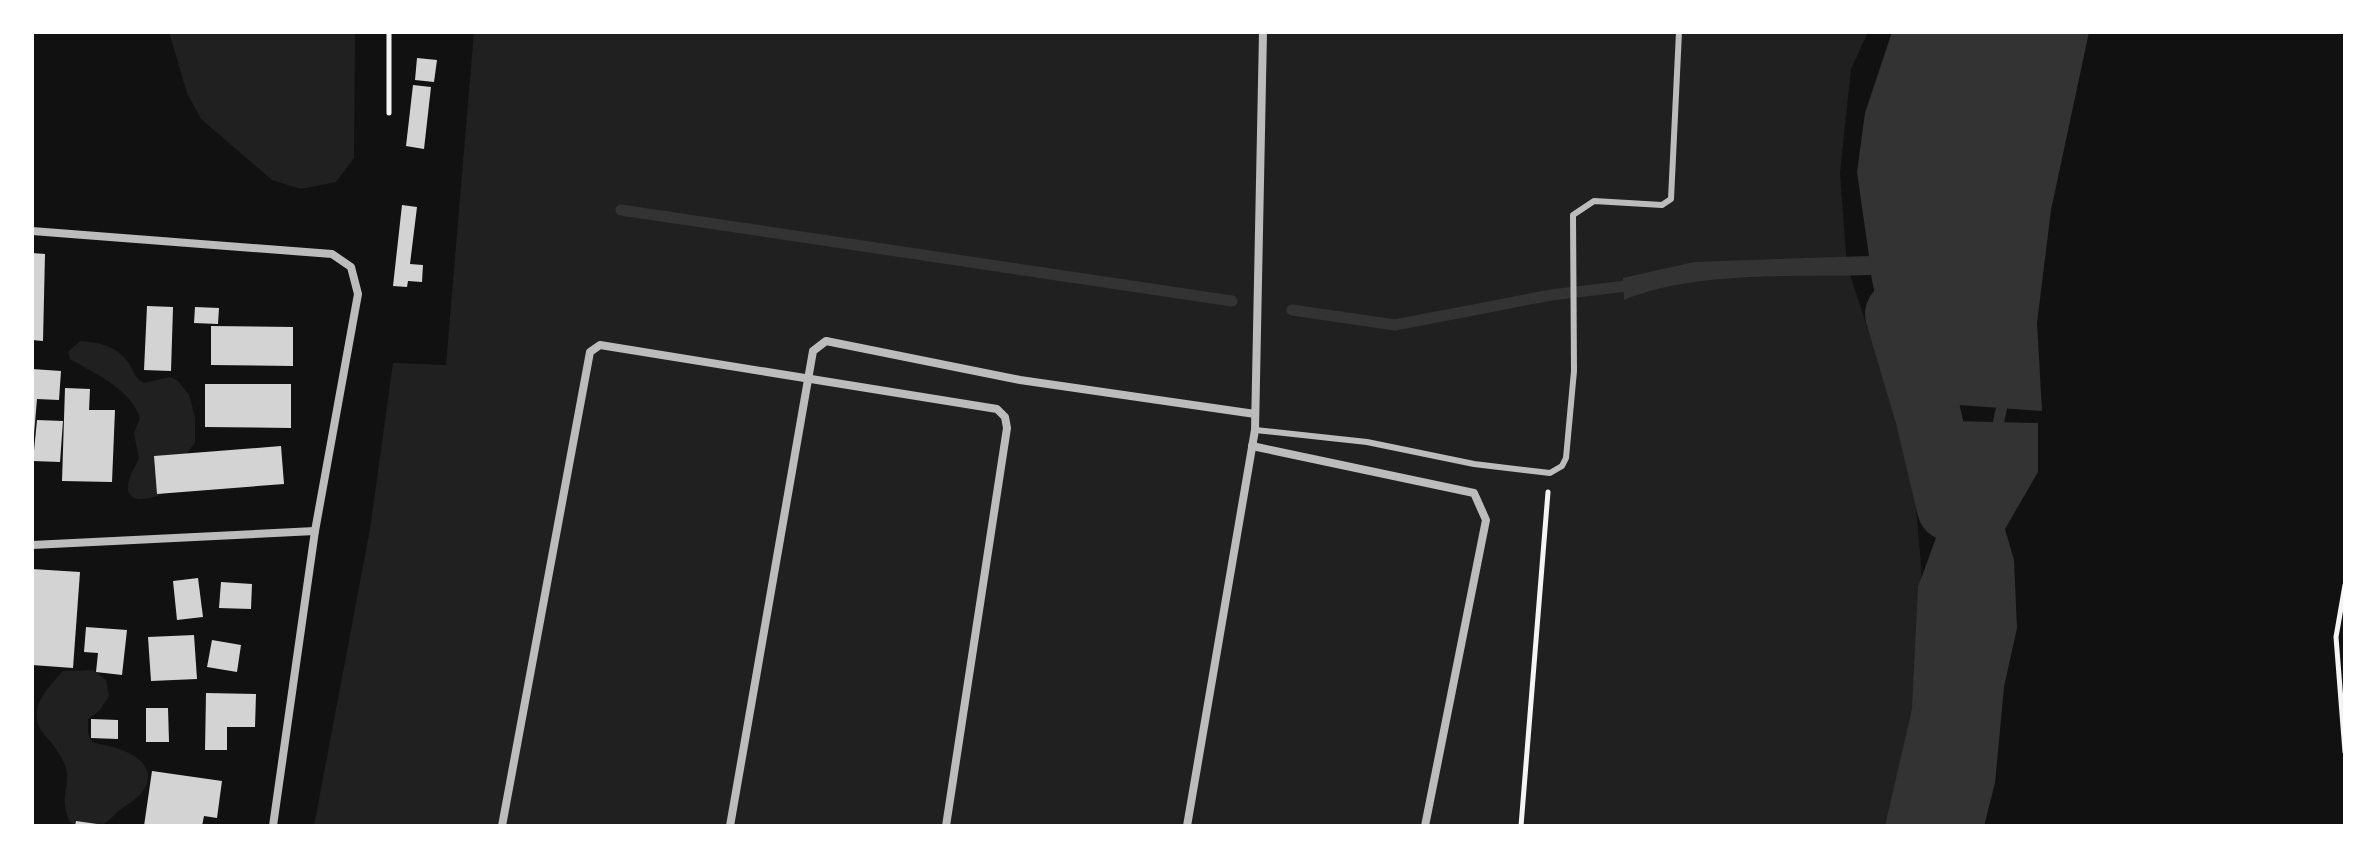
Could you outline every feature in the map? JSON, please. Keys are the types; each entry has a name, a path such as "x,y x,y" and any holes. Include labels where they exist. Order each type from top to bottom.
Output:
{"street":[{"path":"1187,826 1255,430 1263,32"},
{"path":"32,231 332,254 351,267 358,294 315,531 273,826"},
{"path":"730,826 813,351 826,341 1020,380 1255,414"},
{"path":"502,826 590,352 600,345 997,409 1005,417 1007,428 946,826"},
{"path":"1252,446 1474,493 1486,520 1425,826"},
{"path":"32,545 315,531"}],"lane":[{"path":"1255,430 1367,442 1474,464 1550,473 1562,466 1566,458 1574,371 1573,215 1594,201 1662,205 1671,199 1679,32"}],"path":[{"path":"389,32 389,113"},
{"path":"1521,826 1550,473"},
{"path":"2345,585 2336,637 2345,752"}],"shaded area":[{"path":"169,32 355,32 354,158 336,182 301,189 272,180 201,119 187,93"},
{"path":"474,32 1868,32 1851,69 1840,173 1847,266 1914,485 1921,565 1923,656 1902,826 314,826 370,529 393,363 446,365"},
{"path":"1892,32 2089,32 2051,210 2037,323 2042,411 1945,404 1904,397 1871,275 1713,280 1682,284 1624,300 1623,278 1694,262 1869,256 1857,172 1865,113"},
{"path":"80,341 100,344 118,352 144,383 170,377 178,381 189,395 195,417 195,443 185,455 177,487 152,498 134,498 129,493 131,474 139,459 134,433 140,418 120,390 70,359 68,352"},
{"path":"1917,420 2038,423 2038,472 2005,529 2014,560 2017,628 2004,687 1995,783 1984,826 1885,826 1912,709 1918,587 1937,535"},
{"path":"93,670 106,680 109,696 100,710 88,719 88,734 92,742 134,756 147,769 148,777 142,792 134,800 100,826 93,827 70,822 65,805 65,765 40,729 37,710 43,696 63,671"}],"building":[{"path":"417,58 437,60 434,82 415,80"},
{"path":"413,85 431,87 424,149 406,146"},
{"path":"402,205 417,207 410,264 423,265 422,282 408,281 407,287 393,286"},
{"path":"32,253 45,254 43,341 32,340"},
{"path":"147,306 173,307 171,371 144,370"},
{"path":"195,307 219,308 218,324 194,323"},
{"path":"211,326 293,327 293,366 211,365"},
{"path":"32,369 61,371 59,400 37,399 34,434 32,434"},
{"path":"205,384 291,384 291,428 205,427"},
{"path":"65,388 90,389 89,410 115,410 112,482 62,481"},
{"path":"37,420 63,421 60,462 33,461"},
{"path":"281,446 284,484 157,494 154,456"},
{"path":"32,569 80,572 73,668 32,665"},
{"path":"198,578 203,617 177,620 173,581"},
{"path":"221,582 252,584 251,609 219,608"},
{"path":"86,627 127,630 122,675 96,672 98,653 84,652"},
{"path":"194,635 197,679 151,681 148,637"},
{"path":"212,640 241,645 237,672 207,667"},
{"path":"206,693 256,694 255,727 227,727 227,750 205,750"},
{"path":"146,708 168,708 169,742 146,742"},
{"path":"91,719 118,720 118,739 91,738"},
{"path":"152,771 222,781 217,818 204,816 202,826 144,826"},
{"path":"76,821 97,824 75,826"}],"waterway":[{"path":"621,210 1232,301"},
{"path":"1292,310 1395,325 1551,295 1635,285"},
{"path":"1898,314 1928,415 1950,508"},
{"path":"1996,434 2004,396"}]}
